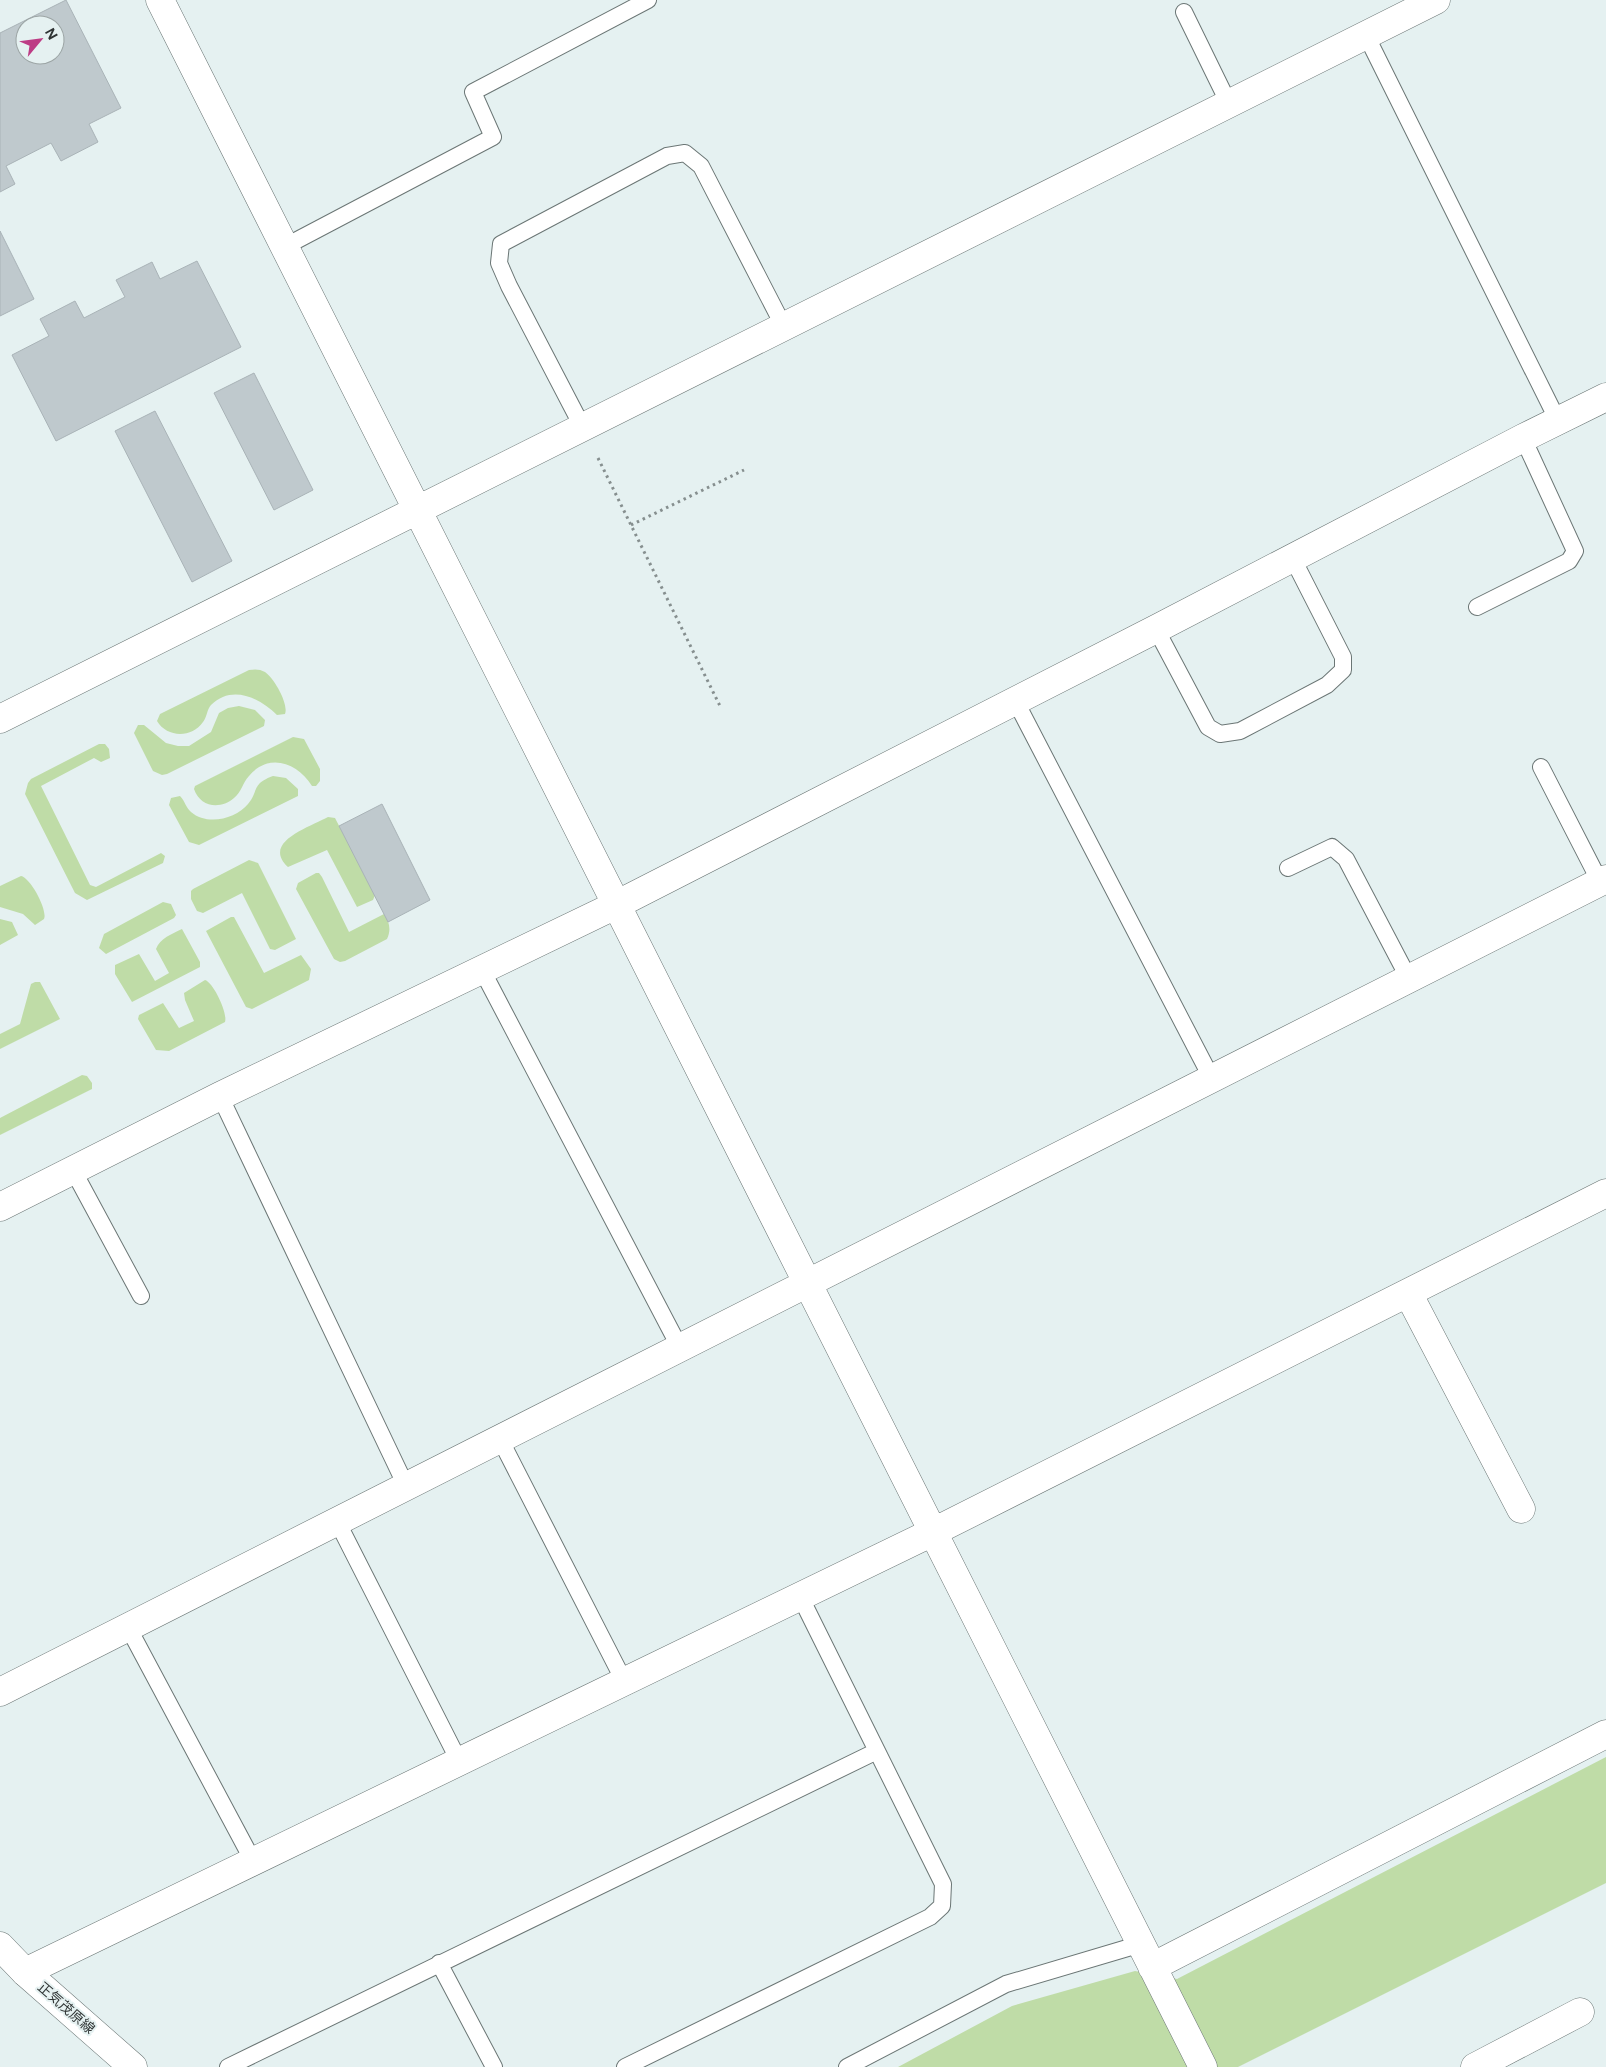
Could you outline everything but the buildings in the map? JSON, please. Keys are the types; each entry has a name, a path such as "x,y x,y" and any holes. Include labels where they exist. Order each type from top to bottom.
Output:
{"street":[{"path":"160,0 1198,2057"},
{"path":"0,719 1436,0"},
{"path":"0,1207 220,1096 616,905 1606,397"},
{"path":"0,1692 1603,881"},
{"path":"25,1972 933,1532 1606,1193"},
{"path":"1408,1293 1521,1509"},
{"path":"1146,1956 1606,1734"},
{"name":"正気茂原線","path":"0,1946 25,1972 133,2067"},
{"path":"1475,2067 1580,2012"}],"lane":[{"path":"284,247 493,137 472,92 648,0"},
{"path":"1184,12 1229,104"},
{"path":"1366,35 1558,421"},
{"path":"583,428 509,286 499,263 500,244 667,156 685,153 701,166 784,327"},
{"path":"1477,607 1569,561 1575,551 1523,438"},
{"path":"1156,629 1208,727 1220,734 1240,731 1327,685 1342,670 1343,657 1293,559"},
{"path":"1015,700 1212,1078"},
{"path":"1541,767 1603,881"},
{"path":"1288,868 1332,847 1346,859 1409,979"},
{"path":"482,970 680,1348"},
{"path":"220,1096 406,1486"},
{"path":"73,1170 141,1296"},
{"path":"500,1439 624,1681"},
{"path":"337,1521 459,1761"},
{"path":"625,2067 930,1917 942,1906 943,1884 800,1596"},
{"path":"128,1627 253,1861"},
{"path":"228,2067 877,1751"},
{"path":"846,2067 1006,1984 1146,1956"},
{"path":"439,1963 494,2067"}],"path":[{"path":"583,428 720,706"},
{"path":"631,525 744,470"}],"green space":[{"path":"249,670 263,671 269,675 283,698 285,714 277,715 262,703 237,694 228,695 211,705 204,720 193,731 180,734 173,733 161,727 157,721 160,714"},
{"path":"239,706 255,710 265,720 264,726 167,774 162,775 153,771 134,733 138,725 144,725 166,743 189,746 211,732 219,713 228,708"},
{"path":"293,737 304,739 320,769 320,781 316,786 312,786 299,771 291,766 283,763 274,763 265,764 257,769 247,778 236,796 229,802 211,805 201,800 197,795 194,789 195,786"},
{"path":"99,744 105,744 109,749 110,758 101,762 94,758 41,786 90,885 96,887 161,853 165,856 163,863 87,900 75,893 25,794 31,779"},
{"path":"273,776 286,778 298,789 298,796 199,845 189,842 169,805 171,798 180,796 189,810 205,819 213,820 229,817 248,804 261,782"},
{"path":"328,817 335,818 375,895 373,900 357,907 327,850 288,867 281,858 280,850 291,836"},
{"path":"249,860 258,863 296,939 275,950 270,949 242,893 203,913 197,911 191,899 191,891 193,889"},
{"path":"319,873 322,877 349,932 384,914 389,926 387,939 345,961 340,962 334,959 296,889 298,883"},
{"path":"21,876 34,888 44,909 44,919 35,925 23,914 0,907 0,886"},
{"path":"163,902 171,904 176,915 174,918 106,954 99,948 104,934"},
{"path":"234,917 264,973 301,955 311,969 309,980 252,1009 246,1007 206,931"},
{"path":"0,919 12,922 18,935 0,945"},
{"path":"182,929 200,962 200,967 132,1002 115,974 115,965 139,954 155,981 169,973 156,949 158,945 167,937"},
{"path":"205,980 212,986 219,998 225,1022 169,1051 156,1050 138,1019 139,1015 163,1003 179,1028 194,1021 184,993"},
{"path":"40,982 60,1019 0,1049 0,1034 20,1024 31,984"},
{"path":"82,1075 87,1076 92,1083 92,1089 0,1135 0,1118"},
{"path":"1606,1757 1606,1883 1238,2067 898,2067 1012,2006 1135,1971 1177,1979"}]}
